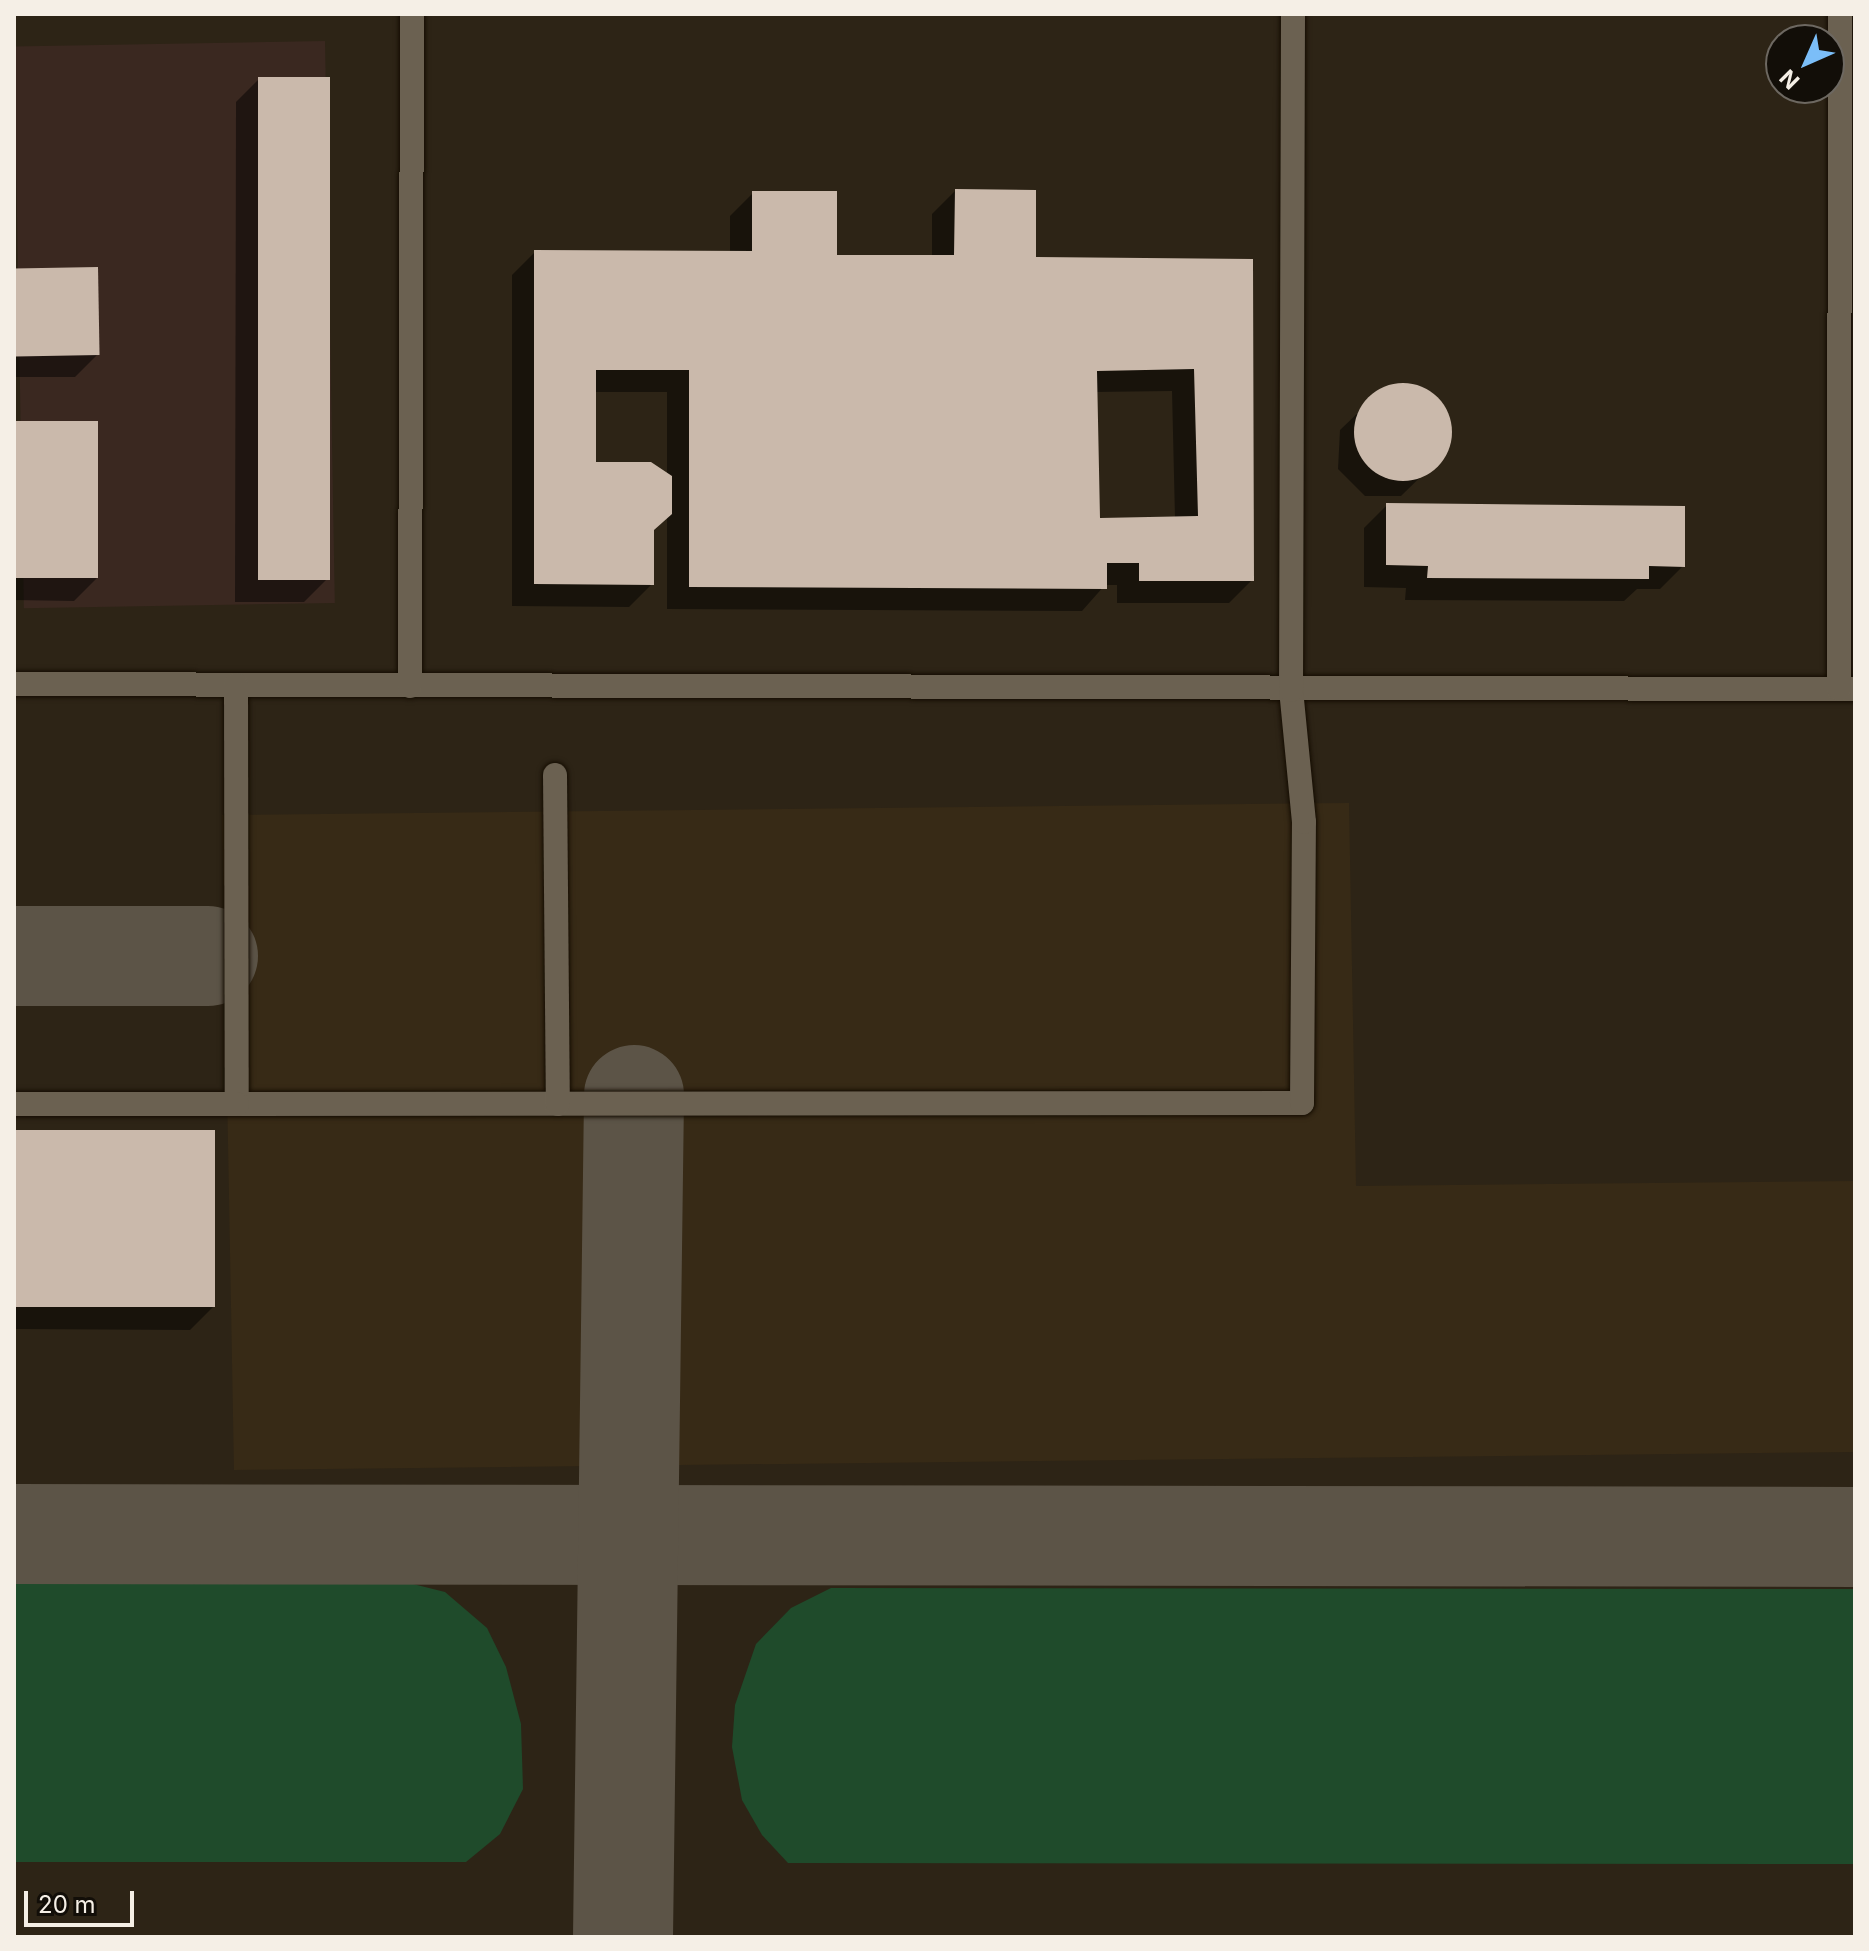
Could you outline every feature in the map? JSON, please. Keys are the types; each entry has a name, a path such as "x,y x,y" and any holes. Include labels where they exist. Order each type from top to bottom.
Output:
{"street":[{"path":"410,686 412,14"},
{"path":"14,1104 1302,1103 1304,822 1291,690 1293,14"},
{"path":"14,684 1291,690 1847,689 1840,14"},
{"path":"236,685 237,1104"},
{"path":"555,775 558,1104"}],"shaded area":[{"path":"325,41 335,603 24,608 14,46"},
{"path":"1349,803 1356,1186 1855,1181 1855,1452 234,1470 222,815"}],"green space":[{"path":"397,1580 445,1592 487,1628 506,1667 521,1724 523,1789 500,1834 466,1862 14,1862 14,1584"},
{"path":"831,1588 1855,1589 1855,1864 788,1863 762,1835 742,1800 732,1747 735,1705 756,1644 791,1608"}],"building":[{"path":"258,77 330,77 330,580 258,580"},
{"path":"955,189 1036,190 1036,257 1253,259 1254,581 1139,581 1139,563 1107,563 1107,589 689,587 689,370 596,370 596,462 651,462 672,476 672,514 654,530 654,585 534,584 534,250 752,251 752,191 837,191 837,255 954,255","holes":["1194,369 1198,516 1100,518 1097,371"]},
{"path":"98,267 100,355 16,356 14,268"},
{"path":"1403,383 1422,387 1437,398 1448,413 1452,432 1448,451 1437,466 1422,477 1403,481 1384,477 1369,466 1358,451 1354,432 1358,413 1369,398 1384,387"},
{"path":"14,421 98,421 98,578 14,578"},
{"path":"1386,503 1685,506 1685,567 1649,566 1649,579 1427,578 1428,566 1386,565"},
{"path":"14,1130 215,1130 215,1307 14,1307"}],"taxiway":[{"path":"14,956 208,956"},
{"path":"623,1937 634,1095"},
{"path":"14,1534 1855,1537"}]}
